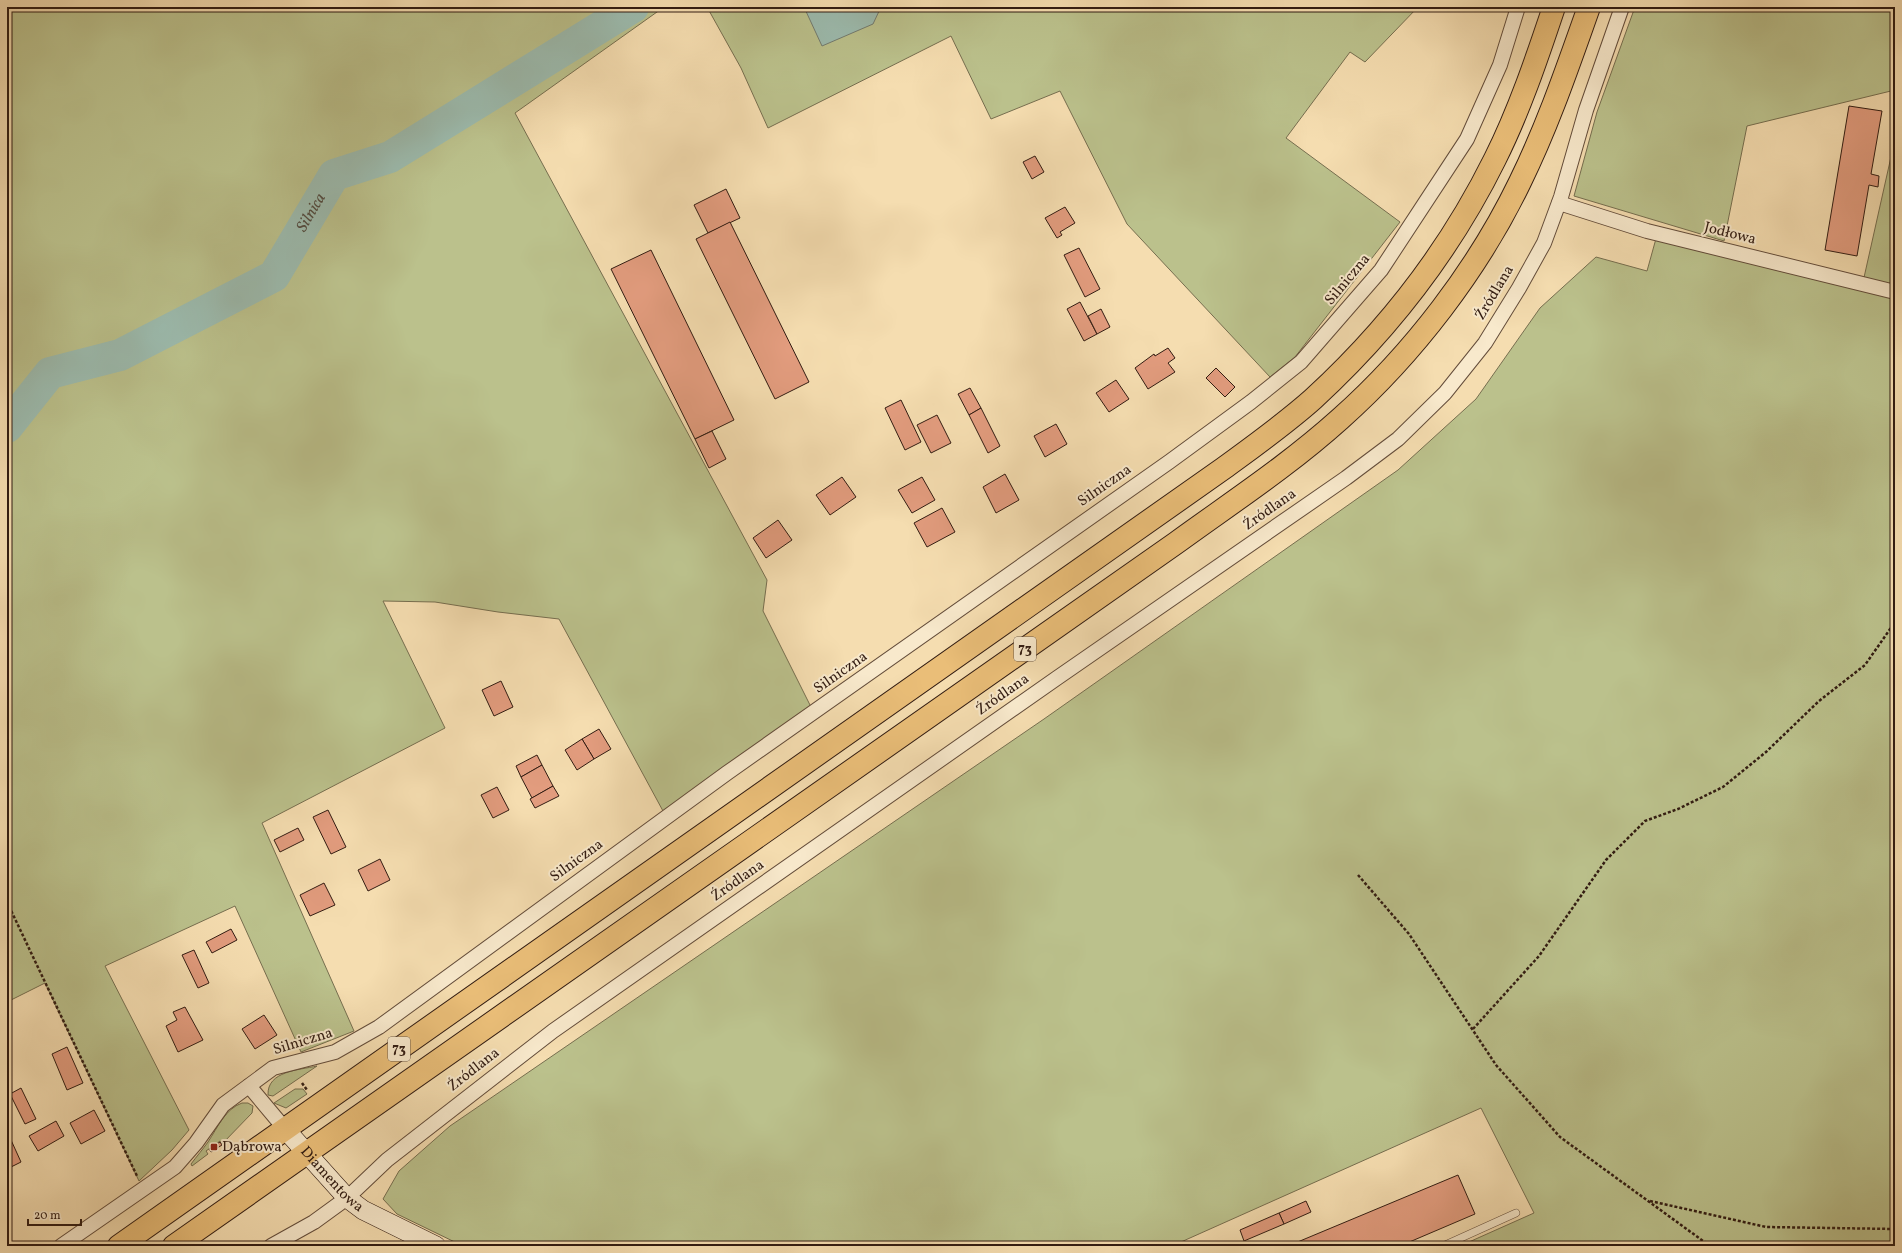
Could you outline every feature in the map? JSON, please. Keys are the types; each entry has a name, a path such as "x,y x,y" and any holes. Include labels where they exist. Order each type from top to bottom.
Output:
{"main road":[{"name":"73","path":"119,1246 1282,426 1312,400 1372,341 1423,278 1451,237 1495,160 1524,91 1554,7"},
{"name":"73","path":"174,1246 1176,543 1306,448 1341,419 1413,344 1470,270 1520,183 1554,104 1589,7"}],"street":[{"name":"Silniczna","path":"61,1246 176,1167 196,1143 223,1104 273,1068 335,1052 379,1028 720,778 1169,462 1251,402 1301,362 1381,270 1467,139 1500,65 1518,7"},
{"name":"Źródlana","path":"271,1246 314,1222 347,1198 405,1146 553,1031 1057,678 1346,478 1398,439 1445,393 1485,343 1519,288 1544,243 1559,203 1586,110 1622,7"},
{"name":"Jodłowa","path":"1559,203 1647,231 1895,292"},
{"name":"Diamentowa","path":"249,1086 285,1129 347,1198 363,1210 436,1246"}],"lane":[{"path":"1443,1246 1516,1213"}],"path":[{"path":"1473,1029 1539,956 1606,860 1645,821 1678,809 1723,787 1766,752 1819,701 1865,665 1895,622"},
{"path":"1358,875 1408,934 1496,1065 1560,1137 1710,1246"},
{"path":"7,902 143,1189"},
{"path":"302,1083 309,1092"},
{"path":"1648,1200 1766,1227 1895,1229"}],"green space":[{"path":"7,7 664,7 515,113 767,580 763,611 811,707 663,811 559,619 498,612 435,602 383,601 445,728 262,823 354,1031 301,1052 235,906 105,966 189,1130 172,1150 139,1181 45,983 7,1002"},
{"path":"707,7 1418,7 1365,62 1350,52 1286,138 1400,222 1295,357 1270,377 1127,224 1060,91 991,119 951,36 768,128 741,68"},
{"path":"1635,7 1895,7 1895,90 1747,126 1724,241 1574,196 1597,112"},
{"path":"1895,139 1895,1246 1460,1246 1534,1213 1481,1108 1172,1246 463,1246 397,1214 383,1199 399,1171 450,1126 1044,719 1398,470 1476,399 1540,308 1596,257 1647,271 1657,235 1863,282"},
{"path":"317,1066 273,1096 268,1095 269,1087 278,1076"},
{"path":"295,1089 303,1089 307,1094 286,1108 274,1103"},
{"path":"242,1103 248,1103 253,1106 252,1113 222,1144 220,1141 206,1151 208,1154 192,1166 191,1164 208,1142 226,1114"}],"shaded area":[{"path":"804,7 881,7 873,24 822,46"}],"building":[{"path":"1849,106 1882,111 1871,174 1879,176 1878,187 1869,185 1857,256 1825,250"},
{"path":"1035,156 1044,172 1032,179 1023,162"},
{"path":"726,189 740,218 708,233 694,205"},
{"path":"1065,207 1075,223 1060,232 1062,235 1057,238 1045,218"},
{"path":"730,222 809,382 775,399 696,239"},
{"path":"1079,248 1100,289 1085,297 1064,255"},
{"path":"651,250 734,420 695,439 611,269"},
{"path":"1080,302 1097,334 1084,341 1067,309"},
{"path":"1101,309 1110,327 1097,334 1088,316"},
{"path":"1168,348 1175,358 1168,363 1175,372 1148,389 1135,368 1154,354 1155,356"},
{"path":"1216,368 1235,387 1225,397 1206,378"},
{"path":"1116,380 1129,399 1109,412 1096,393"},
{"path":"970,388 981,408 969,415 958,394"},
{"path":"901,400 921,442 905,450 885,408"},
{"path":"981,408 1000,446 988,453 969,415"},
{"path":"937,415 951,443 931,453 917,425"},
{"path":"1056,424 1067,444 1045,457 1034,436"},
{"path":"712,431 726,459 709,468 695,439"},
{"path":"1005,474 1019,500 996,513 983,487"},
{"path":"842,477 856,497 830,515 816,495"},
{"path":"922,477 935,500 912,513 898,490"},
{"path":"942,508 955,532 927,547 914,523"},
{"path":"778,520 792,540 766,558 753,538"},
{"path":"501,681 513,707 494,716 482,690"},
{"path":"599,729 611,749 594,759 582,739"},
{"path":"582,739 594,759 577,770 565,750"},
{"path":"537,755 542,765 521,777 516,766"},
{"path":"542,765 553,786 532,798 521,777"},
{"path":"553,786 559,796 535,808 530,799"},
{"path":"497,787 509,810 493,818 481,795"},
{"path":"328,810 346,847 331,854 313,817"},
{"path":"298,828 304,840 280,852 274,840"},
{"path":"380,859 390,880 368,891 358,870"},
{"path":"324,883 335,905 310,916 300,895"},
{"path":"231,929 237,940 212,953 206,942"},
{"path":"194,950 209,983 198,988 182,955"},
{"path":"185,1007 203,1040 178,1052 166,1026 177,1020 173,1012"},
{"path":"264,1015 277,1035 255,1049 242,1029"},
{"path":"67,1047 83,1083 67,1090 52,1054"},
{"path":"21,1088 36,1119 25,1124 10,1094"},
{"path":"94,1110 105,1131 81,1144 70,1123"},
{"path":"56,1121 64,1136 38,1151 29,1136"},
{"path":"11,1140 21,1162 7,1169 7,1142"},
{"path":"220,1142 222,1145 211,1152 209,1149"},
{"path":"1458,1175 1475,1214 1400,1246 1288,1246"},
{"path":"1306,1201 1311,1212 1284,1224 1279,1213"},
{"path":"1279,1213 1284,1224 1244,1241 1240,1230"}],"waterway":[{"name":"Silnica","path":"7,427 50,373 120,355 274,276 334,175 390,157 633,7"}],"place":[{"name":"Dąbrowa","path":"214,1147"}]}
